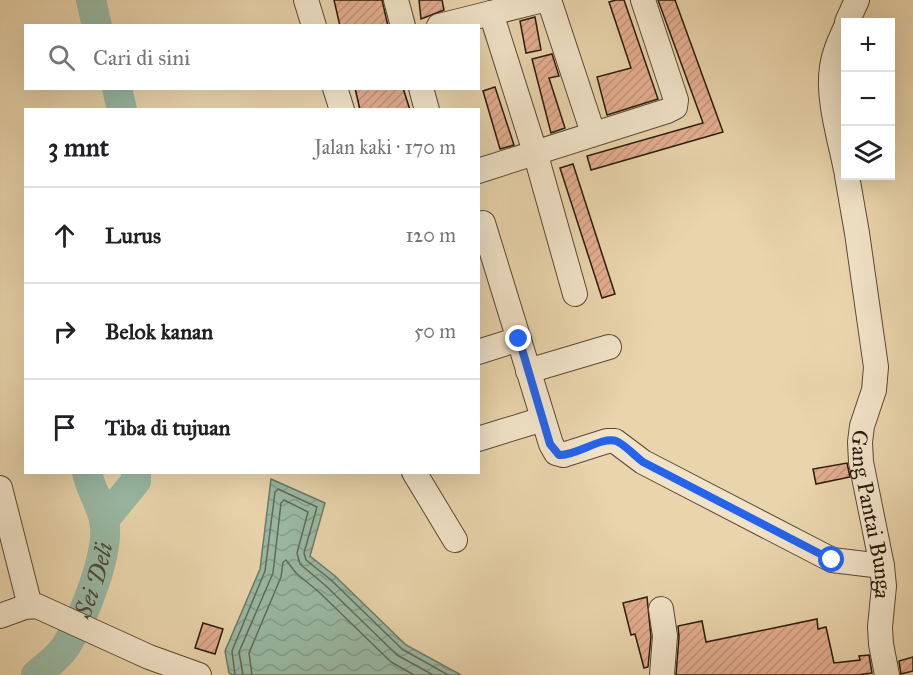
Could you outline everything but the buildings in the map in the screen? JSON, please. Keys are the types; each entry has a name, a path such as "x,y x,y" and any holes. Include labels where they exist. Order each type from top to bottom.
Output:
{"street":[{"path":"306,0 313,24"},
{"path":"396,0 402,24"},
{"path":"447,24 543,0"},
{"path":"549,0 593,133"},
{"path":"480,170 675,107 676,103 644,0"},
{"path":"849,18 857,0"},
{"path":"491,13 535,152 574,294"},
{"path":"841,38 831,70 831,93 841,144"},
{"path":"336,90 341,108"},
{"path":"422,90 426,108"},
{"name":"Gang Pantai Bunga","path":"847,180 857,233 876,367 874,390 862,426 860,441 861,462 882,566 884,586 880,635 887,675"},
{"path":"483,223 486,259 519,339 553,449 559,455 607,441 615,441 643,462 832,560 882,566"},
{"path":"480,351 519,339"},
{"path":"528,371 609,347"},
{"path":"480,438 543,419"},
{"path":"415,474 455,540"},
{"path":"0,488 39,608"},
{"path":"0,616 39,608 139,652 199,675"},
{"path":"661,609 665,644 662,675"}],"water":[{"path":"271,479 325,503 310,556 335,576 406,645 461,675 233,675 229,673 225,651 260,569"}],"waterway":[{"name":"Sei Deli","path":"91,0 97,24"},
{"name":"Sei Deli","path":"117,90 122,108"},
{"name":"Sei Deli","path":"36,675 66,646 80,619 100,566 105,533 104,520 88,474"},
{"path":"104,520 136,481 136,474"}],"route":[{"path":"519,339 550,444 559,455 607,441 615,441 643,462 832,560"}]}
